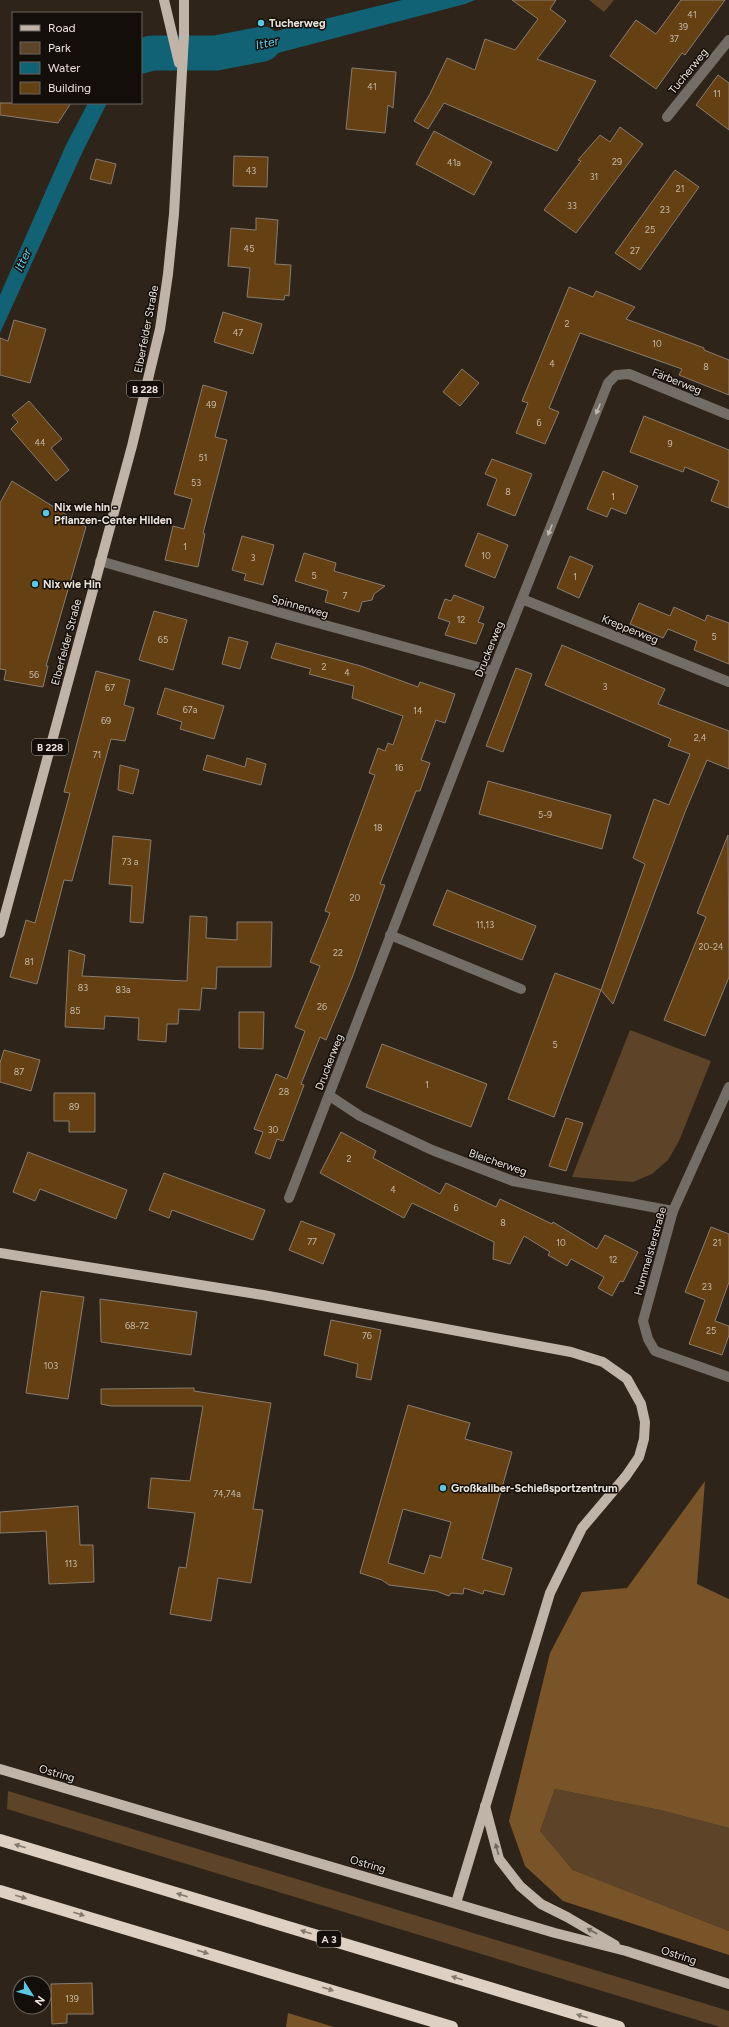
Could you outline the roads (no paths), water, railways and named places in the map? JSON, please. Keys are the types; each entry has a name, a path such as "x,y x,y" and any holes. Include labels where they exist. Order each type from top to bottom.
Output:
{"highway":[{"name":"A 3","path":"0,1840 619,2027"},
{"path":"0,1891 452,2027"}],"main road":[{"name":"Elberfelder Straße","path":"164,0 181,71"},
{"name":"Elberfelder Straße","path":"0,933 132,446 160,329 168,274 172,229 184,36 184,0"},
{"path":"0,1253 263,1295 571,1352 603,1362 627,1379 641,1404 645,1422 644,1439 639,1457 626,1476 582,1528 550,1593 456,1903"},
{"name":"Ostring","path":"0,1769 555,1933 626,1951 729,1984"},
{"path":"485,1806 499,1859 520,1886 541,1904 567,1917 626,1951"}],"street":[{"name":"Tucherweg","path":"666,117 729,40"},
{"name":"Färberweg","path":"616,375 629,374 729,415"},
{"name":"Druckerweg","path":"289,1198 330,1096 390,934 493,671 608,382 616,375"},
{"name":"Spinnerweg","path":"100,561 292,616 493,671"},
{"name":"Krepperweg","path":"522,600 729,682"},
{"path":"390,934 521,989"},
{"name":"Hummelsterstraße","path":"729,1087 673,1211 643,1321 648,1339 655,1351 729,1377"},
{"name":"Bleicherweg","path":"330,1096 360,1116 432,1150 513,1181 673,1211"}],"water":[{"path":"402,0 475,0 465,4 217,69 216,46"},
{"path":"152,46 154,62 142,66 142,47"},
{"path":"87,104 106,104 83,151 0,333 0,295 66,145"}],"waterway":[{"name":"Itter","path":"142,56 152,53 216,53 263,44"}],"place":[{"name":"Tucherweg","path":"261,23"},
{"name":"Nix wie hin - Pflanzen-Center Hilden","path":"46,513"},
{"name":"Nix wie Hin","path":"35,584"},
{"name":"Großkaliber-Schießsportzentrum","path":"443,1488"}]}
